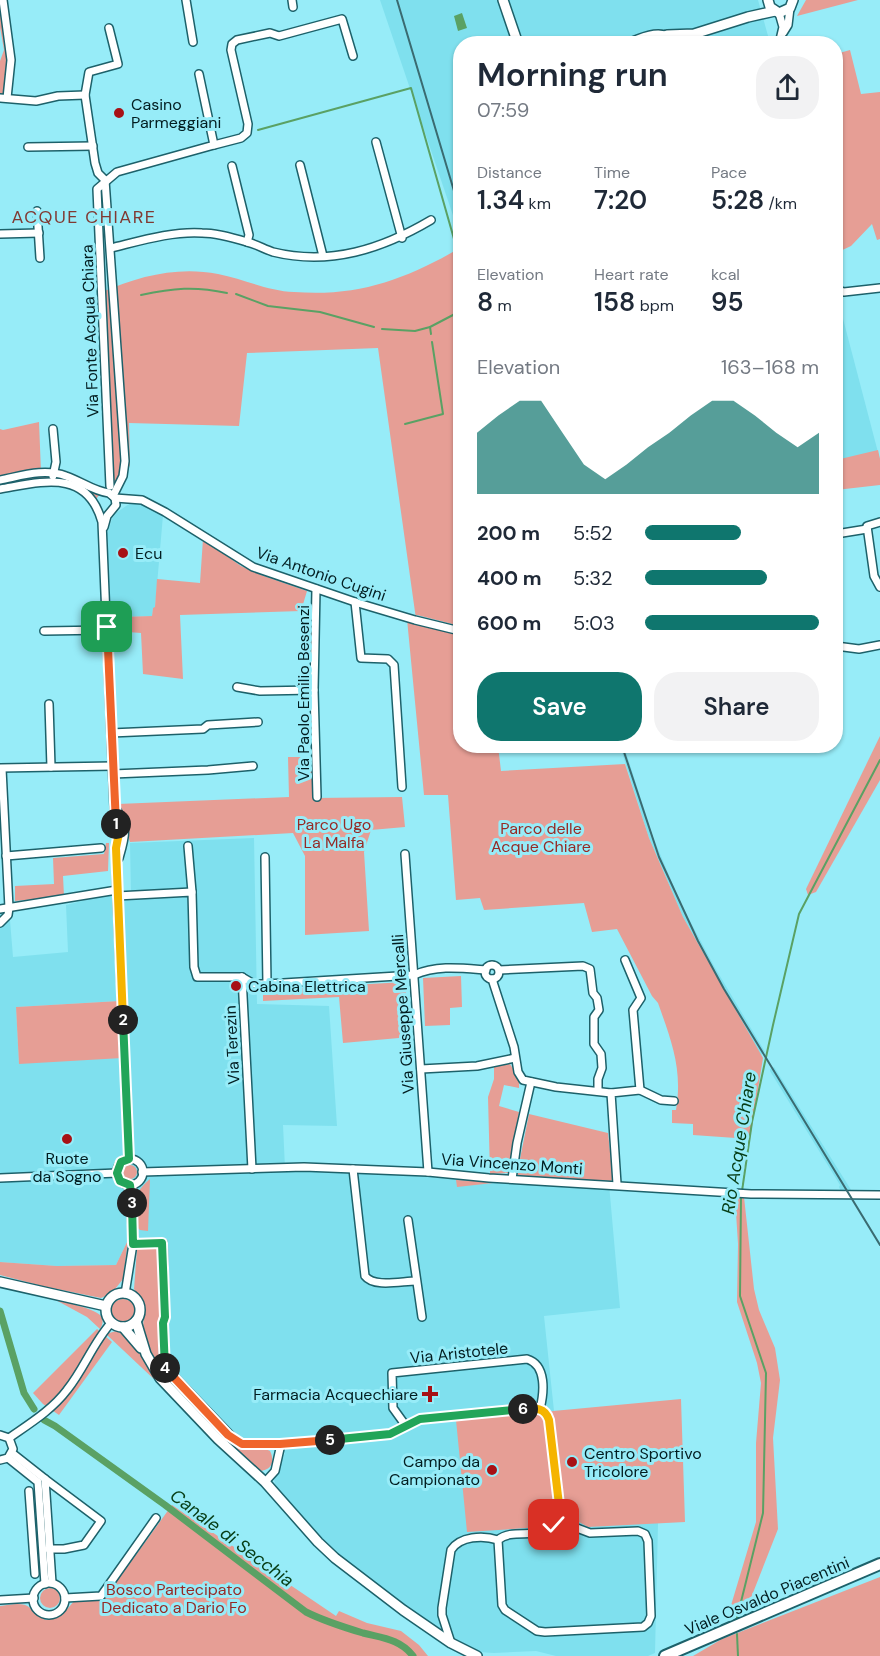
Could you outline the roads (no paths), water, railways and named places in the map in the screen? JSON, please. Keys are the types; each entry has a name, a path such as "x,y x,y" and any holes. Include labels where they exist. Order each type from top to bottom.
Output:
{"main road":[{"path":"503,0 515,36"},
{"path":"748,17 768,0 770,7 777,12"},
{"path":"657,36 660,34 694,34 748,17 777,12 793,3"},
{"path":"0,1282 106,1306"},
{"path":"123,1327 136,1321 140,1311 137,1302 125,1294 116,1295 106,1306 106,1315 111,1323 123,1327 146,1354 160,1378 218,1439 265,1482 303,1527 335,1558 451,1643 477,1656"},
{"path":"136,1321 146,1354"},
{"name":"Viale Osvaldo Piacentini","path":"665,1656 880,1564"},
{"path":"681,1656 717,1634"}],"street":[{"path":"3,0 11,60 4,98 36,101 58,96 85,95"},
{"path":"186,0 193,42"},
{"path":"782,35 788,25 793,3"},
{"path":"777,12 783,23 782,35"},
{"path":"105,180 117,172 241,138 247,133 248,124 231,50 232,44 237,40 270,33 279,36 342,19 353,56"},
{"path":"103,530 112,511 125,461 105,180 98,173 85,95 89,72 118,64 109,28"},
{"path":"200,74 214,145"},
{"path":"376,142 402,238"},
{"path":"28,147 93,146"},
{"path":"300,165 323,256"},
{"path":"232,166 249,235 247,242"},
{"name":"Via Fonte Acqua Chiara","path":"105,180 97,189 105,490"},
{"path":"37,211 39,258"},
{"path":"111,248 162,236 202,233 247,242 272,251 323,256 365,250 402,238 431,220"},
{"path":"0,234 39,232"},
{"path":"843,292 880,288"},
{"path":"52,481 56,462 53,429"},
{"path":"124,470 96,497 96,507 103,530 114,806 126,830 117,863 117,893 129,1159"},
{"name":"Via Antonio Cugini","path":"0,480 41,472 53,473 105,490 114,497 142,500 253,567 356,602 453,629"},
{"path":"0,489 52,481 68,483 79,489 103,513 112,511 132,500"},
{"path":"843,533 867,529 867,526 880,522"},
{"path":"867,529 874,576 880,587"},
{"name":"Via Paolo Emilio Besenzi","path":"316,589 314,690 317,797"},
{"path":"356,602 361,658 388,659 393,663 402,787"},
{"path":"44,631 107,630"},
{"path":"843,647 859,649 880,645"},
{"path":"237,687 260,691 314,690"},
{"path":"49,704 51,767"},
{"path":"111,733 203,729 208,725 258,722"},
{"path":"0,923 6,918 9,908 6,856 2,842 1,768 208,770 253,766"},
{"path":"188,846 194,967 197,977 242,978 254,984 267,984 414,975 429,968 457,967 486,970"},
{"path":"6,856 101,848"},
{"name":"Via Giuseppe Mercalli","path":"405,854 428,1172"},
{"path":"265,857 267,984"},
{"path":"0,909 117,893 192,892"},
{"path":"625,960 641,998 633,1010 640,1090"},
{"path":"598,1091 598,1079 602,1068 601,1054 594,1044 594,1017 599,1011 590,969 583,966 499,970 494,965 490,965 486,970 486,975 492,978 514,1047 518,1072 524,1080 556,1087 598,1091 640,1090 661,1100 674,1101"},
{"path":"492,978 498,975 499,970"},
{"name":"Via Terezin","path":"242,978 252,1169"},
{"path":"421,1069 477,1066 515,1058"},
{"path":"512,1179 517,1143 531,1082"},
{"path":"611,1092 617,1184"},
{"path":"129,1159 137,1161 142,1172 138,1182 130,1185 120,1181 117,1173 121,1162 129,1159"},
{"name":"Via Vincenzo Monti","path":"142,1172 304,1167 428,1172 751,1194 880,1195"},
{"path":"353,1169 365,1276 369,1281 376,1283 416,1281"},
{"path":"0,1178 117,1173"},
{"path":"125,1294 133,1244 130,1185"},
{"path":"408,1220 422,1317"},
{"path":"133,1244 162,1243 164,1366 236,1441 242,1444 280,1444 390,1434 420,1419 540,1409"},
{"path":"9,1438 67,1391 97,1340 111,1323"},
{"name":"Via Aristotele","path":"405,1426 393,1408 392,1373 527,1359 536,1362 540,1369 543,1391 540,1409 546,1413 549,1420 560,1513 569,1517 569,1526"},
{"path":"0,1435 9,1438 13,1445 10,1455 0,1460"},
{"path":"265,1482 275,1471 280,1444"},
{"path":"10,1455 101,1521 84,1545 49,1549"},
{"path":"10,1455 38,1482 48,1583"},
{"path":"45,1479 49,1549 48,1583"},
{"path":"30,1491 35,1574"},
{"path":"554,1525 554,1518 560,1513"},
{"path":"65,1598 101,1596 156,1518"},
{"path":"498,1540 503,1607 537,1631 643,1627 648,1623 651,1616 648,1541 645,1534 638,1531 590,1533 569,1526 560,1530 554,1525"},
{"path":"498,1540 503,1536 542,1533 554,1525"},
{"path":"451,1643 442,1616 451,1550 455,1544 465,1539 489,1537 498,1540"},
{"path":"34,1542 43,1542"},
{"path":"48,1583 63,1590 65,1598 59,1611 44,1614 36,1608 34,1598 37,1589 48,1583"},
{"path":"0,1600 34,1598"}],"waterway":[{"path":"258,130 411,88 453,235"},
{"path":"141,295 184,289 205,289 227,293"},
{"path":"236,294 268,306 320,312 374,327"},
{"path":"431,334 430,327 453,315"},
{"path":"382,329 415,331 430,327"},
{"path":"405,424 443,414 432,342"},
{"name":"Rio Acque Chiare","path":"742,1191 752,1122 799,914 880,760"},
{"name":"Rio Acque Chiare","path":"737,1618 763,1513 766,1373 740,1296 741,1196"},
{"name":"Canale di Secchia","path":"0,1311 24,1393 34,1409"},
{"name":"Canale di Secchia","path":"44,1420 165,1505 306,1612 341,1626 390,1640 408,1650 413,1656"},
{"name":"Rio Acque Chiare","path":"737,1634 738,1656"}],"railway":[{"path":"397,0 453,188"},
{"path":"624,753 659,857 698,941 724,989 880,1245"}],"place":[{"name":"Casino Parmeggiani","path":"119,113"},
{"name":"Ecu","path":"123,553"},
{"name":"Cabina Elettrica","path":"236,986"},
{"name":"Ruote da Sogno","path":"67,1139"},
{"name":"Farmacia Acquechiare","path":"430,1394"},
{"name":"Centro Sportivo Tricolore","path":"572,1462"},
{"name":"Campo da Campionato","path":"492,1470"}],"district":[{"name":"ACQUE CHIARE","path":"84,217"}],"park label":[{"name":"Parco Ugo La Malfa","path":"334,833"},
{"name":"Parco delle Acque Chiare","path":"541,837"},
{"name":"Bosco Partecipato Dedicato a Dario Fo","path":"174,1598"}]}
